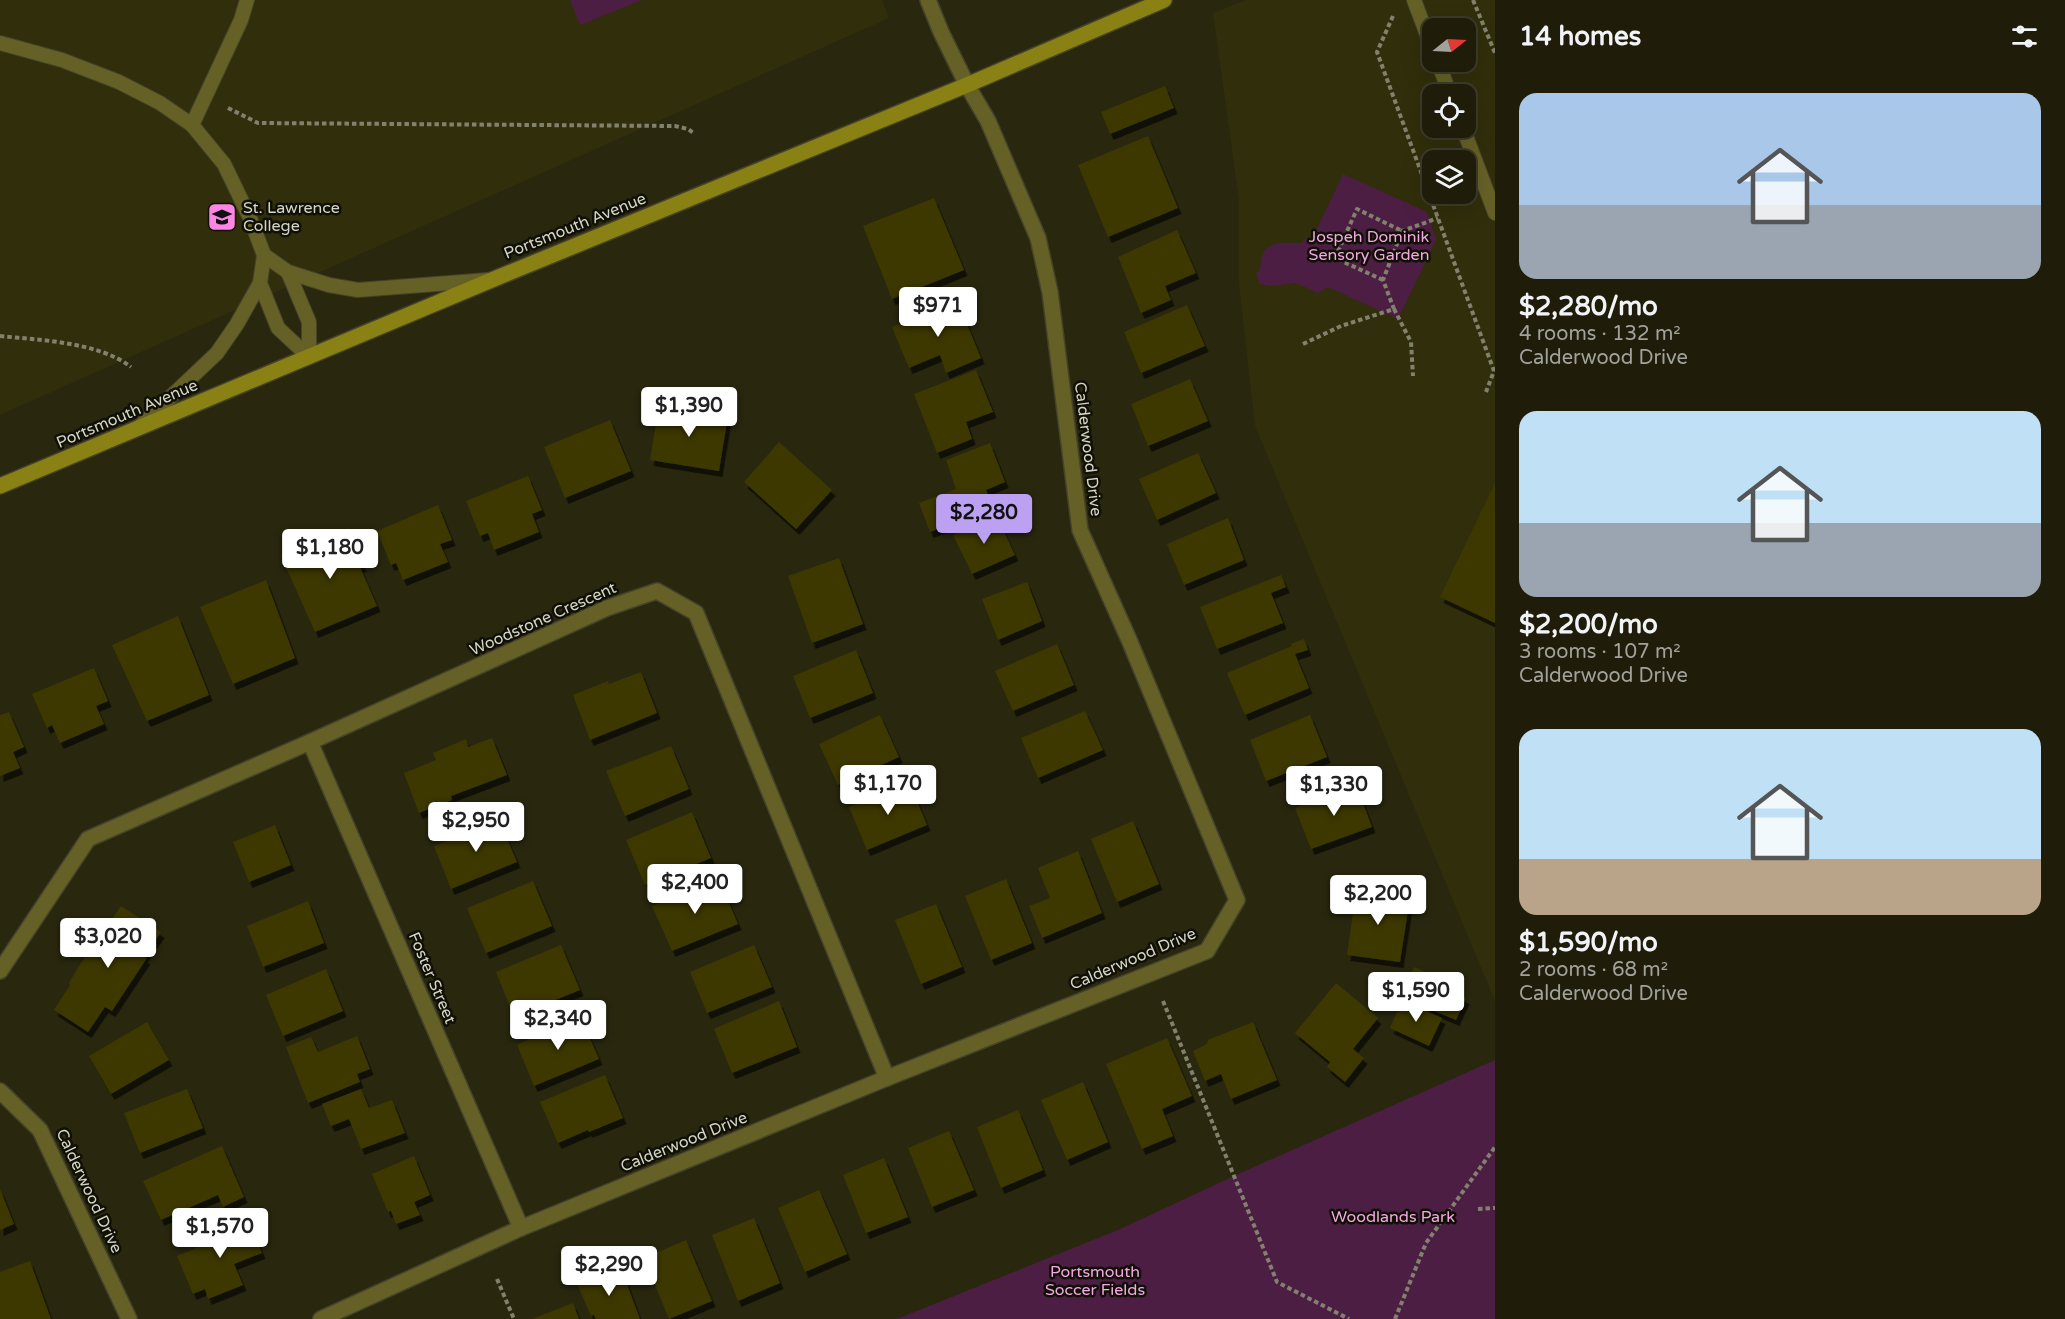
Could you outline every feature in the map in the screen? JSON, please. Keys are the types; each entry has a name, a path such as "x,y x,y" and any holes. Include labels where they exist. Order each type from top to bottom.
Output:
{"main road":[{"name":"Portsmouth Avenue","path":"0,486 494,279 967,85 1164,0"}],"street":[{"path":"928,0 967,85"},
{"name":"Calderwood Drive","path":"321,1319 521,1228 887,1078 1207,951 1238,900 1130,642 1080,530 1050,292 1038,238 988,121 967,85"},
{"name":"Woodstone Crescent","path":"0,971 88,839 607,608 657,591 696,613 887,1078"},
{"name":"Foster Street","path":"310,742 521,1228"},
{"name":"Calderwood Drive","path":"0,1091 40,1130 129,1319"}],"lane":[{"path":"192,125 241,20 247,0"},
{"path":"1414,0 1422,21"},
{"path":"0,43 62,60 119,82 160,103 192,125 224,164 250,218 264,255 260,283 237,324 217,353 137,429"},
{"path":"1467,138 1495,213"},
{"path":"264,255 288,272 329,285 358,290 494,279"},
{"path":"288,272 309,322 309,357"},
{"path":"260,283 278,328 309,357"}],"path":[{"path":"1473,0 1495,53"},
{"path":"1396,7 1377,52 1494,370 1486,392"},
{"path":"206,96 258,123 675,126 688,129 695,134"},
{"path":"1383,280 1335,258 1357,209 1402,231 1438,218"},
{"path":"1402,231 1383,280 1394,309 1411,342 1413,376"},
{"path":"1303,344 1341,326 1394,309"},
{"path":"0,336 70,344 119,358 130,367"},
{"path":"1163,1001 1277,1282 1349,1319"},
{"path":"1395,1319 1426,1243 1495,1147"},
{"path":"1478,1209 1495,1208"},
{"path":"497,1279 514,1319"}],"shaded area":[{"name":"St. Lawrence College","path":"0,0 882,0 889,18 0,415"},
{"path":"1246,0 1495,0 1495,1001 1255,426 1239,284 1239,200 1213,13"}],"green space":[{"path":"570,0 642,0 580,25"},
{"name":"Jospeh Dominik Sensory Garden","path":"1343,174 1427,212 1436,240 1398,319 1328,287 1318,293 1296,283 1271,286 1260,284 1256,274 1260,269 1263,253 1271,245 1302,243 1304,239 1313,237"},
{"name":"Woodlands Park","path":"1495,1060 1495,1319 897,1319 1118,1230"}],"building":[{"path":"1165,86 1174,108 1110,134 1101,112"},
{"path":"1148,136 1178,208 1108,237 1078,165"},
{"path":"934,198 964,270 892,299 863,226"},
{"path":"1177,230 1196,273 1165,286 1171,300 1141,313 1118,257"},
{"path":"957,300 981,358 946,373 940,355 909,368 892,327"},
{"path":"1187,305 1205,346 1141,373 1124,332"},
{"path":"976,370 993,412 966,422 972,439 937,453 914,394"},
{"path":"1190,379 1208,421 1148,446 1131,404"},
{"path":"659,405 728,416 719,471 650,460"},
{"path":"610,420 631,471 565,498 544,447"},
{"path":"779,442 832,490 796,529 744,482"},
{"path":"990,443 1005,482 986,490 993,508 930,532 919,503 956,489 946,460"},
{"path":"1198,453 1216,493 1157,520 1139,479"},
{"path":"528,476 542,510 532,514 539,532 494,550 488,533 480,536 466,501"},
{"path":"1495,483 1495,623 1440,597"},
{"path":"438,505 452,540 440,544 448,562 403,580 396,563 391,565 377,531"},
{"path":"996,515 1015,555 972,574 953,535"},
{"path":"1228,518 1244,560 1184,585 1167,544"},
{"path":"348,528 363,566 360,567 377,606 315,632 281,556"},
{"path":"839,558 863,624 812,643 788,576"},
{"path":"1281,575 1286,587 1271,593 1283,623 1217,649 1200,607"},
{"path":"266,580 295,658 233,684 200,607"},
{"path":"1027,582 1042,621 998,640 982,599"},
{"path":"178,616 209,695 147,721 112,645"},
{"path":"1304,639 1308,650 1295,654 1309,688 1245,715 1227,673"},
{"path":"1057,644 1074,685 1013,711 995,671"},
{"path":"856,650 873,693 810,718 793,676"},
{"path":"94,668 108,701 96,706 104,724 60,743 52,725 47,728 32,694"},
{"path":"641,672 657,713 590,740 573,695 608,681 609,684"},
{"path":"1085,711 1103,750 1038,778 1021,738"},
{"path":"9,712 24,747 13,752 20,768 0,776 0,715"},
{"path":"880,715 899,757 838,785 819,744"},
{"path":"1310,715 1327,757 1266,781 1250,740"},
{"path":"492,738 507,775 451,796 452,800 419,813 404,773 436,760 433,753 466,739 468,747"},
{"path":"671,746 689,789 625,816 606,771"},
{"path":"909,782 927,825 867,850 849,807"},
{"path":"1356,784 1372,827 1311,849 1295,808"},
{"path":"692,812 711,858 645,885 626,840"},
{"path":"498,817 517,862 451,889 434,846 465,834 464,831"},
{"path":"1133,821 1159,884 1117,902 1091,839"},
{"path":"275,825 291,865 249,882 233,842"},
{"path":"1078,851 1102,913 1042,938 1029,906 1050,898 1038,868"},
{"path":"719,879 738,924 672,951 652,906"},
{"path":"1006,879 1032,943 991,960 965,896"},
{"path":"533,881 552,926 486,953 467,908"},
{"path":"1356,891 1410,898 1400,962 1347,955"},
{"path":"308,901 324,943 263,967 247,926"},
{"path":"936,904 962,967 921,984 895,920"},
{"path":"121,906 161,932 144,957 147,958 112,1011 105,1007 88,1032 54,1010 79,966"},
{"path":"561,945 580,990 514,1017 496,972"},
{"path":"754,945 772,987 707,1013 690,972"},
{"path":"1414,967 1458,986 1455,993 1466,998 1456,1020 1401,997"},
{"path":"326,969 343,1011 283,1036 266,995"},
{"path":"1336,983 1378,1018 1353,1049 1364,1058 1345,1082 1327,1067 1330,1062 1295,1033"},
{"path":"1402,1000 1442,1018 1429,1046 1390,1028"},
{"path":"779,1001 797,1047 732,1073 714,1029"},
{"path":"580,1015 599,1059 534,1086 517,1045"},
{"path":"147,1022 169,1060 111,1094 89,1056"},
{"path":"1253,1022 1277,1080 1231,1099 1221,1074 1205,1081 1193,1051 1207,1044 1208,1040"},
{"path":"357,1036 370,1069 357,1074 360,1082 308,1103 286,1047 311,1037 318,1052"},
{"path":"1167,1038 1192,1096 1162,1109 1173,1136 1142,1149 1106,1064"},
{"path":"605,1075 623,1118 558,1143 540,1102"},
{"path":"1083,1082 1108,1142 1067,1160 1041,1100"},
{"path":"187,1089 203,1128 140,1153 124,1113"},
{"path":"361,1089 369,1108 392,1100 405,1133 361,1149 349,1119 331,1126 322,1104"},
{"path":"1018,1110 1043,1170 1001,1188 977,1127"},
{"path":"949,1131 974,1190 932,1207 908,1148"},
{"path":"222,1146 244,1197 223,1207 218,1195 161,1220 143,1181"},
{"path":"414,1156 430,1195 414,1202 420,1215 396,1224 391,1211 388,1212 372,1174"},
{"path":"884,1158 908,1217 866,1233 843,1175"},
{"path":"0,1189 14,1224 0,1230"},
{"path":"819,1190 847,1254 805,1272 778,1208"},
{"path":"246,1215 262,1253 234,1264 243,1285 208,1299 205,1289 193,1294 177,1256 222,1237 218,1227"},
{"path":"754,1218 780,1283 738,1301 712,1235"},
{"path":"686,1240 712,1301 669,1319 644,1258"},
{"path":"30,1261 51,1319 0,1319 0,1272"},
{"path":"621,1268 640,1319 596,1319 594,1315 591,1316 578,1286"},
{"path":"573,1303 579,1319 532,1319"}],"place":[{"name":"St. Lawrence College","path":"222,217"}],"park label":[{"name":"Portsmouth Soccer Fields","path":"1095,1281"}]}
